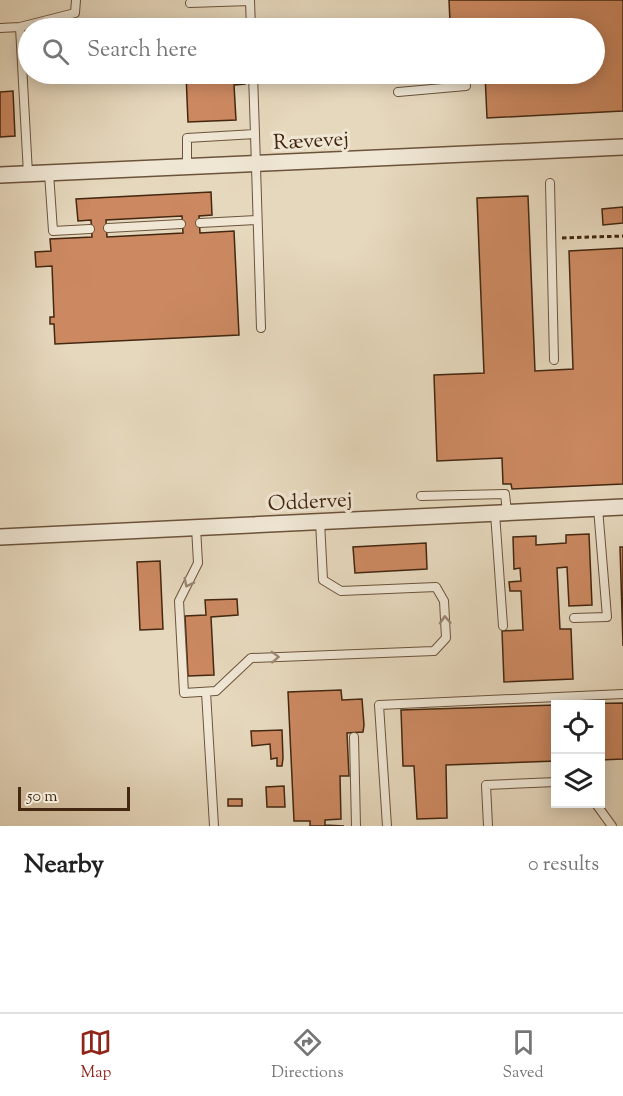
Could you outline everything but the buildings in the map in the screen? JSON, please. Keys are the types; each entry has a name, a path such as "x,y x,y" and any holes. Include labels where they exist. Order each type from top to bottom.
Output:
{"street":[{"name":"Rævevej","path":"0,175 623,147"},
{"name":"Oddervej","path":"0,537 623,507"}],"lane":[{"path":"58,18 75,14 76,0"},
{"path":"190,3 250,1 251,18"},
{"path":"0,28 18,27"},
{"path":"23,84 28,174"},
{"path":"253,84 261,328"},
{"path":"398,92 466,86"},
{"path":"187,167 187,138 255,134"},
{"path":"49,173 53,231 90,229"},
{"path":"550,183 554,360"},
{"path":"200,223 257,220"},
{"path":"108,228 181,224"},
{"path":"421,496 505,494 501,513 503,626"},
{"path":"574,618 607,617 598,508"},
{"path":"196,528 198,563 179,601 184,693 216,691 251,658 434,651 446,638 444,601 436,587 341,591 323,580 320,521"},
{"path":"206,692 214,826"},
{"path":"387,826 379,705 623,694"},
{"path":"354,736 356,826"},
{"path":"488,826 486,785 551,782"},
{"path":"599,808 612,826"}],"path":[{"path":"551,238 623,236"}]}
